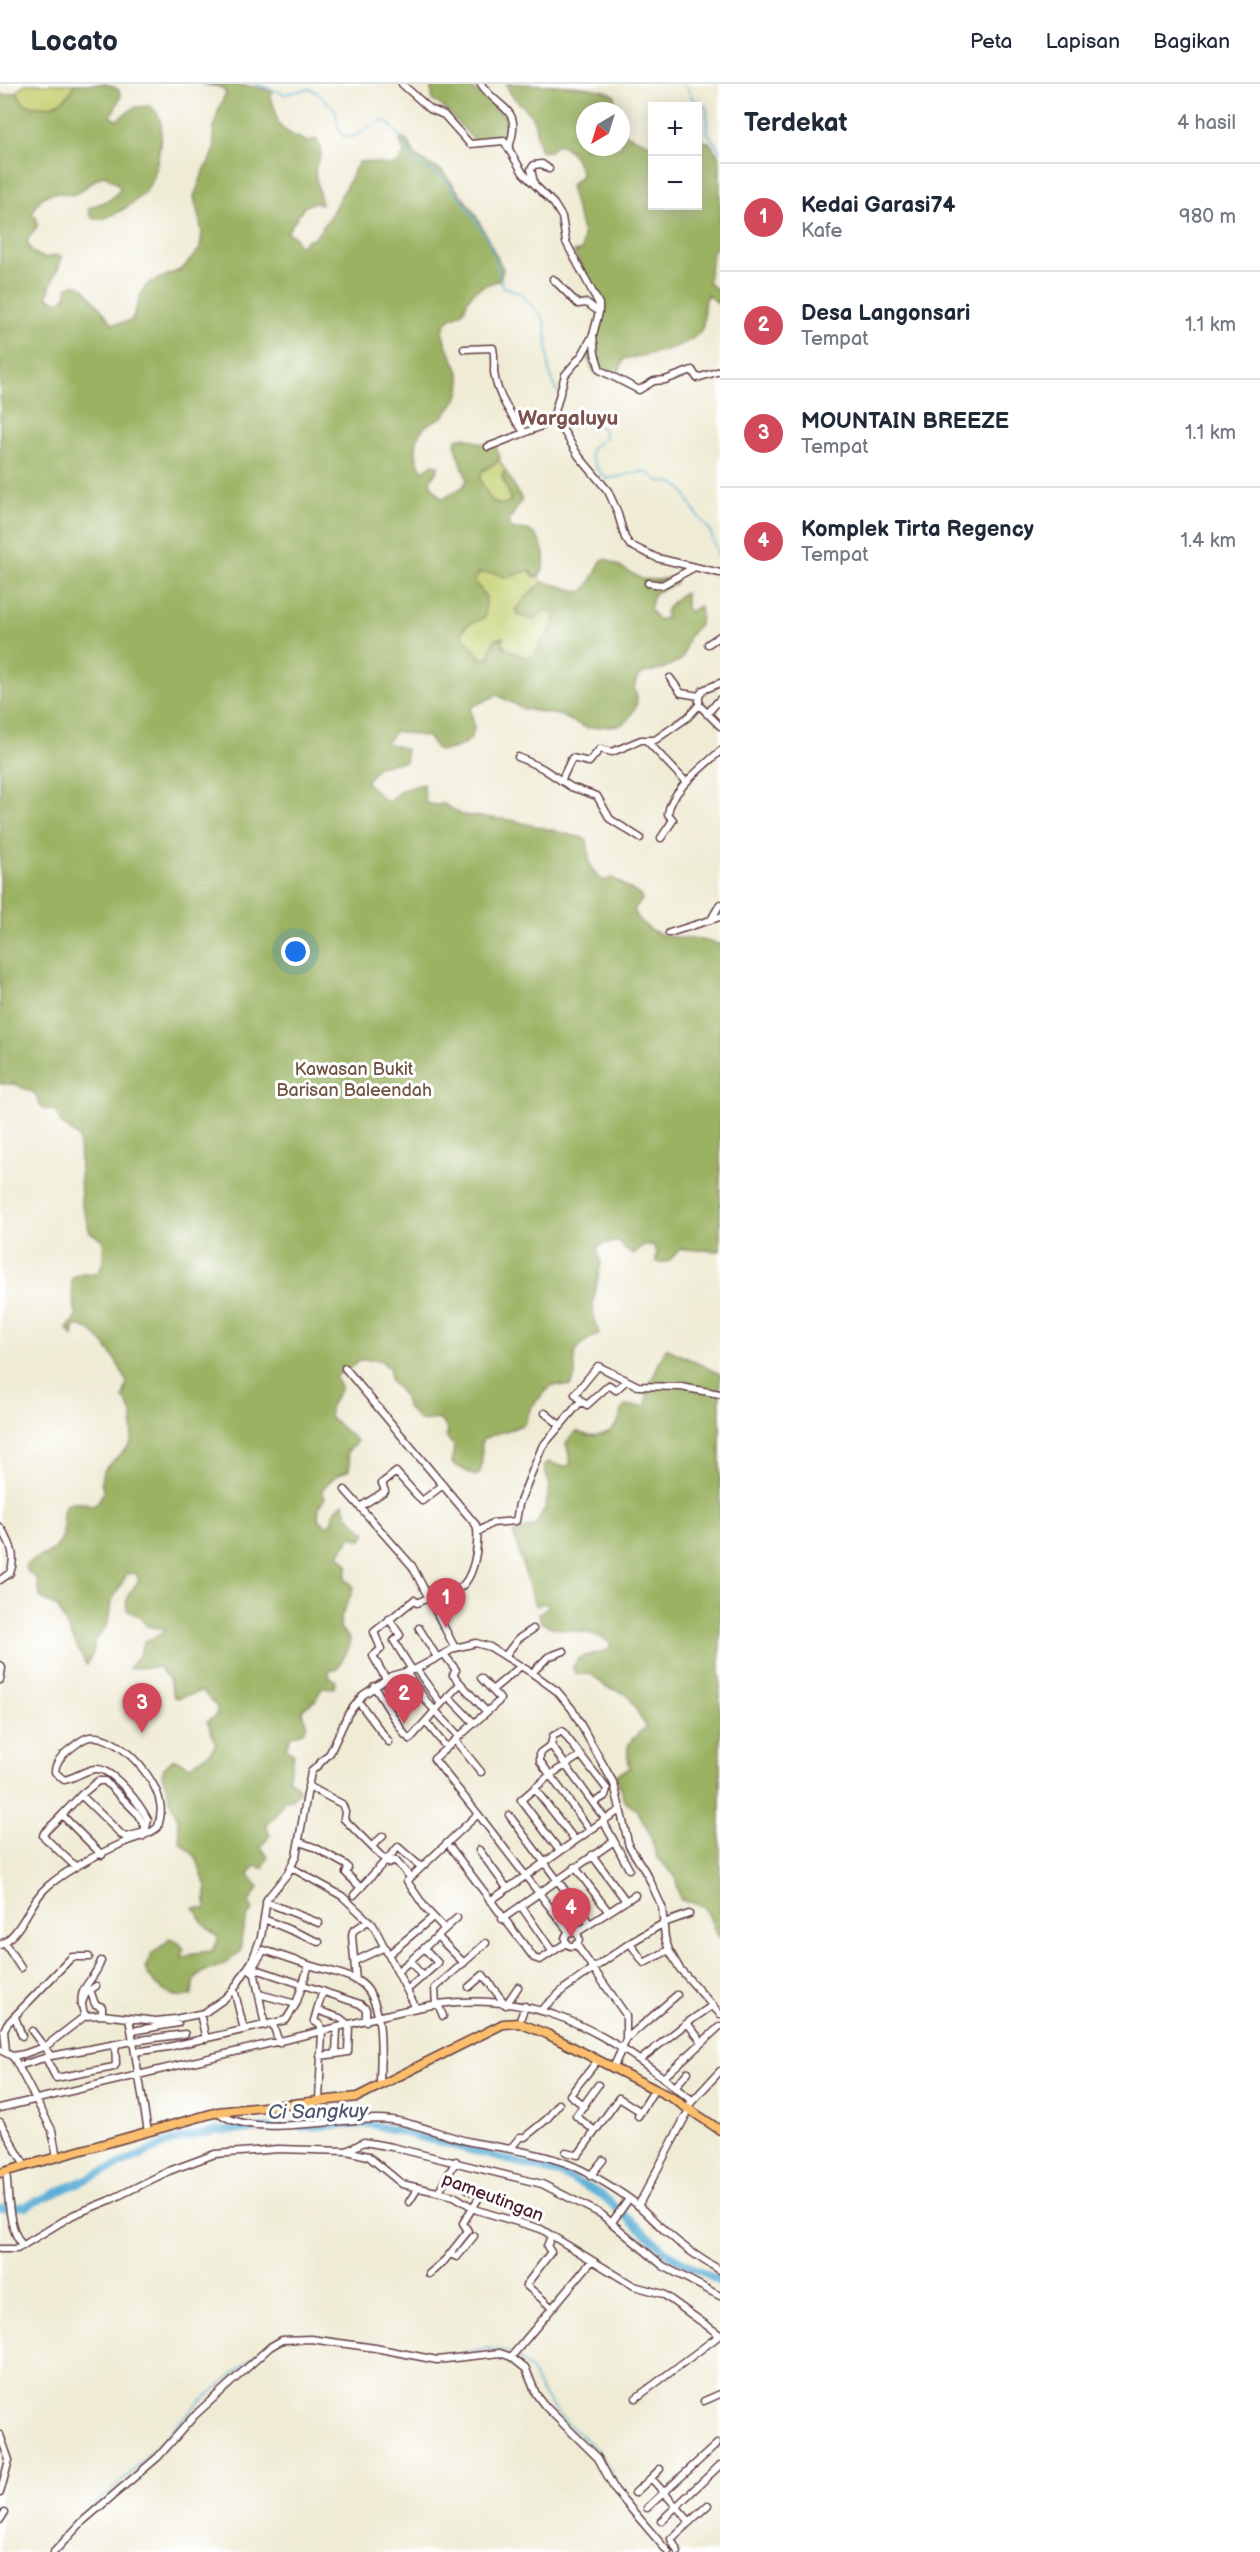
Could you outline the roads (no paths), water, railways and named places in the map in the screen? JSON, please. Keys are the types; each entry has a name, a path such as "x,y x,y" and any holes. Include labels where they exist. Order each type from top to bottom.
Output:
{"main road":[{"path":"3,2172 218,2112 357,2097 498,2025 519,2023 547,2034 690,2105 720,2130"}],"street":[{"path":"402,84 430,109 444,115 470,144 501,140 509,147 523,173 554,204 562,217 566,242 575,263 596,297 599,312 593,335 582,355 565,375 556,409 557,420 578,455 608,491 625,538 630,545 642,552 693,568 720,573"},
{"path":"481,84 492,98 513,116 515,123 509,147"},
{"path":"534,183 531,169 534,165 542,164 549,169"},
{"path":"553,279 578,303 587,303 599,312"},
{"path":"593,335 600,370 639,390 654,381 665,380 692,370 697,378 720,371"},
{"path":"464,349 493,348 498,392 525,433"},
{"path":"488,447 557,420"},
{"path":"648,583 662,585 693,568"},
{"path":"708,644 720,636"},
{"path":"670,678 681,693 699,696"},
{"path":"720,682 705,688 699,696 699,705 720,726"},
{"path":"707,714 720,699"},
{"path":"561,781 572,758 589,762 600,749 612,752 641,740 655,740 677,726 699,705"},
{"path":"647,741 686,782"},
{"path":"661,838 673,820 668,814 670,805 694,772 720,751"},
{"path":"518,757 574,789 597,796 610,819 640,838"},
{"path":"711,920 720,904"},
{"path":"669,933 720,917"},
{"path":"626,1381 616,1390 609,1385 587,1405 575,1395 598,1366 638,1386 681,1387 720,1394"},
{"path":"345,1368 470,1516 478,1532 475,1561 466,1583 452,1594 417,1603 414,1600 374,1634 381,1649 373,1656 386,1679"},
{"path":"478,1532 492,1523 516,1521 519,1504 542,1447 581,1401"},
{"path":"545,1413 561,1426"},
{"path":"360,1508 385,1491 382,1483 396,1472 422,1501 442,1485"},
{"path":"345,1490 412,1566 454,1648"},
{"path":"0,1527 6,1536 13,1558 10,1573 0,1580"},
{"path":"389,1619 400,1635 394,1641 412,1670 422,1694 481,1772"},
{"path":"419,1628 440,1656 456,1670 453,1675 460,1684 484,1709"},
{"path":"505,1656 518,1639 533,1629"},
{"path":"6,2053 24,2054 46,2046 85,2016 102,2015 156,2021 197,2015 216,2006 234,1989 248,1970 259,1945 266,1902 291,1868 300,1842 308,1786 313,1768 330,1753 342,1725 358,1701 374,1686 386,1679 412,1670 454,1648 476,1643 486,1645 521,1666 566,1700 612,1780 629,1846 657,1895 669,1950 680,1969 720,2014"},
{"path":"531,1673 548,1657 564,1651"},
{"path":"0,1665 2,1668 0,1680"},
{"path":"492,1690 521,1666"},
{"path":"412,1670 441,1704"},
{"path":"481,1678 499,1700 435,1757 434,1761 538,1893 579,1940 572,1946 566,1943"},
{"path":"374,1686 408,1739 460,1684"},
{"path":"422,1694 429,1689"},
{"path":"448,1696 474,1723"},
{"path":"358,1701 389,1742"},
{"path":"426,1722 446,1748"},
{"path":"590,1830 540,1761 539,1755 551,1745 554,1736 564,1731 607,1789 605,1796 593,1803"},
{"path":"21,1968 2,1943 18,1929 38,1895 76,1867 143,1832 148,1820 144,1812 110,1773 95,1769 64,1780 57,1775 55,1768 65,1753 84,1738 106,1739 130,1755 148,1774 158,1795 161,1814 158,1827 143,1832 125,1837 81,1795"},
{"path":"551,1745 604,1820 629,1869"},
{"path":"559,1850 522,1800 550,1775 580,1755"},
{"path":"76,1867 44,1836 81,1795 98,1781 105,1781 136,1812 143,1832"},
{"path":"308,1786 342,1804 345,1811 344,1819 372,1845 388,1864 395,1860 410,1877"},
{"path":"535,1789 575,1840"},
{"path":"490,1901 559,1850 617,1812"},
{"path":"445,1929 408,1885 408,1880 478,1814"},
{"path":"62,1815 102,1855"},
{"path":"509,1815 590,1924"},
{"path":"372,1845 383,1836"},
{"path":"502,1919 614,1841"},
{"path":"300,1842 346,1865 348,1868 346,1873 361,1888"},
{"path":"354,1895 385,1860 400,1847 421,1867"},
{"path":"451,1848 502,1919 534,1958 540,1960 566,1943"},
{"path":"479,1850 507,1888"},
{"path":"592,1856 626,1900"},
{"path":"575,1867 608,1911"},
{"path":"291,1868 342,1896 377,1930 416,2008"},
{"path":"566,1943 566,1936 590,1924 634,1895"},
{"path":"266,1902 319,1923"},
{"path":"521,1906 552,1951"},
{"path":"540,2010 564,1989 630,1943 664,1923 690,1914"},
{"path":"388,1954 433,1917"},
{"path":"398,1971 457,1918"},
{"path":"264,1919 319,1942"},
{"path":"357,1981 352,1933 368,1921"},
{"path":"437,1936 464,1963"},
{"path":"443,2016 437,2005 434,1990 486,1943"},
{"path":"630,1943 644,1963 669,1950"},
{"path":"576,1944 626,2015 626,2040"},
{"path":"354,1961 385,1947"},
{"path":"408,1989 438,1964 424,1948"},
{"path":"132,2031 201,2018 220,2008 235,1993 264,1950 357,1981 364,1986 379,2018 380,2086"},
{"path":"57,2158 52,2130 18,2066 6,2053 4,2030 72,1957 89,1957"},
{"path":"85,2016 81,2005 83,1990 93,1977 100,1961"},
{"path":"410,1961 423,1977"},
{"path":"135,2052 206,2039 286,2020 296,2004 309,1965"},
{"path":"252,1970 323,1991 363,2006 366,2009 366,2021"},
{"path":"252,1970 265,2026"},
{"path":"469,1987 483,1975 506,2004"},
{"path":"506,2004 518,1987"},
{"path":"81,2005 85,2000 85,1995 93,1988 95,2004 102,2006 102,2015"},
{"path":"319,2101 322,2031 320,2025 314,2020 323,1991"},
{"path":"235,1993 244,2030"},
{"path":"259,1994 296,2004"},
{"path":"613,2068 626,2040 677,1995"},
{"path":"0,2108 416,2008 474,2002 525,2006 572,2020 640,2060 674,2086 690,2105"},
{"path":"640,2060 712,2005"},
{"path":"519,2023 525,2006"},
{"path":"317,2010 340,2018 349,2025"},
{"path":"15,2018 22,2036"},
{"path":"129,2018 148,2132"},
{"path":"201,2018 206,2039"},
{"path":"687,2023 702,2042"},
{"path":"273,2024 279,2042"},
{"path":"320,2056 348,2052 349,2025"},
{"path":"663,2078 720,2026"},
{"path":"336,2054 338,2027"},
{"path":"32,2031 46,2046 56,2078 114,2067 116,2064 114,2044"},
{"path":"18,2066 48,2057 114,2044 185,2034"},
{"path":"584,2106 570,2095 598,2061"},
{"path":"674,2086 688,2072"},
{"path":"638,2206 690,2105 720,2072"},
{"path":"595,2131 576,2116 598,2085"},
{"path":"566,2152 577,2156 619,2098 640,2114 655,2089"},
{"path":"511,2148 520,2137 525,2136 547,2119 559,2104"},
{"path":"218,2112 227,2119 281,2126 353,2120 392,2120 470,2142 511,2148 562,2161 638,2206 685,2247 720,2270"},
{"path":"0,2122 25,2166"},
{"path":"347,2151 364,2142 542,2184 613,2221 663,2266 720,2296"},
{"name":"pameutingan","path":"23,2246 73,2215 111,2200 168,2171 215,2154 278,2149 347,2151 364,2154 402,2184 439,2191 460,2198 474,2208 540,2229 634,2286 663,2294 720,2335"},
{"path":"590,2176 603,2160"},
{"path":"439,2191 456,2162"},
{"path":"0,2249 12,2250 23,2246 19,2241 11,2216 3,2172"},
{"path":"429,2274 450,2254 467,2232 463,2223 480,2196 474,2190 471,2191 464,2186"},
{"path":"409,2202 418,2188"},
{"path":"613,2221 629,2200"},
{"path":"450,2254 457,2257 474,2236"},
{"path":"551,2237 547,2246 551,2252 526,2285 551,2307"},
{"path":"512,2355 591,2262"},
{"path":"636,2398 720,2335"},
{"path":"54,2552 83,2521 158,2457 195,2415 276,2341 295,2339 327,2341 437,2360 500,2353 512,2355 526,2369 536,2394 545,2406 598,2458 615,2490 668,2552"},
{"path":"704,2401 720,2394"},
{"path":"0,2435 9,2460 0,2493"},
{"path":"647,2508 717,2444"},
{"path":"661,2521 720,2465"},
{"path":"635,2493 660,2469"},
{"path":"651,2478 690,2522"},
{"path":"678,2552 671,2539 708,2505"},
{"path":"0,2520 5,2512"}],"waterway":[{"path":"255,84 285,94 309,89 316,92 335,109 339,129 343,136 356,136 375,124 386,121 402,138 414,162 443,177 461,198 487,238 495,256 502,286 520,293 543,318 546,328 549,371 557,392"},
{"path":"685,84 692,98 707,108 708,133 720,151"},
{"path":"562,422 571,428 577,416 586,415 604,430 605,437 592,448 590,455 597,469 607,479 645,471 659,481 673,483 684,491 694,511 710,530 720,562"},
{"name":"Ci Sangkuy","path":"302,2127 370,2124 561,2174 602,2195 670,2255 720,2282"},
{"name":"Ci Sangkuy","path":"0,2208 26,2206 172,2141 214,2131 280,2128"},
{"path":"46,2552 84,2513 128,2476 193,2408 281,2336 310,2335 376,2344 438,2357"},
{"path":"460,2354 486,2348 511,2353"},
{"path":"516,2355 532,2372 539,2388 567,2423 599,2451 624,2496 646,2522"}],"place":[{"name":"Kedai Garasi74","path":"446,1628"},
{"name":"Desa Langonsari","path":"404,1724"},
{"name":"MOUNTAIN BREEZE","path":"142,1733"},
{"name":"Komplek Tirta Regency","path":"571,1938"}],"district":[{"name":"Wargaluyu","path":"568,418"}],"park label":[{"name":"Kawasan Bukit Barisan Baleendah","path":"354,1079"}]}
